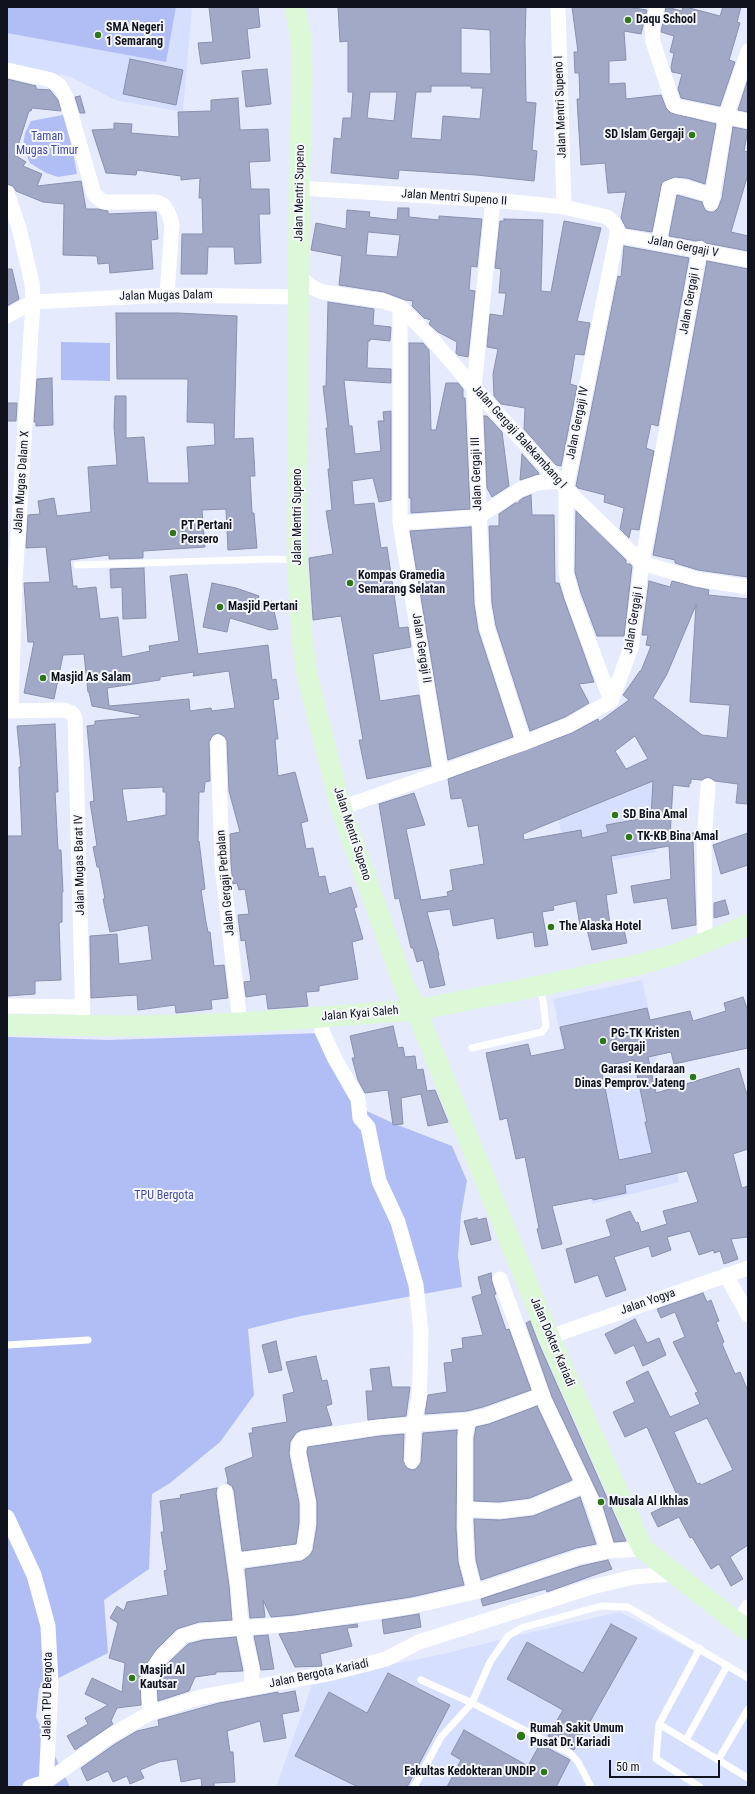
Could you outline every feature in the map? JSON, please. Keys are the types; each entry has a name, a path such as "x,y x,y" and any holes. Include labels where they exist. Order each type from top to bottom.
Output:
{"main road":[{"name":"Jalan Mentri Supeno","path":"296,7 301,39 302,78 299,188 297,560 302,638 307,675 341,808 403,983 416,1010"},
{"name":"Jalan Kyai Saleh","path":"7,1025 83,1017 240,1023 416,1010 641,964 676,954 748,925"},
{"name":"Jalan Dokter Kariadi","path":"416,1010 549,1337 643,1549 675,1574 745,1620"}],"street":[{"name":"Jalan Mentri Supeno I","path":"558,7 564,207"},
{"path":"657,7 652,27 653,42 674,105 726,117 748,120"},
{"path":"659,242 669,188 674,186 684,187 712,199 726,117 748,52"},
{"path":"7,70 51,80 60,86 66,97 94,194 99,199 104,202 156,202 164,205 172,224 167,294"},
{"name":"Jalan Mentri Supeno II","path":"299,188 493,200 564,207 607,216 617,228 617,235"},
{"path":"7,193 19,228 32,283 33,302"},
{"name":"Jalan Gergaji III","path":"493,200 474,388 478,517 484,616 524,743"},
{"name":"Jalan Gergaji V","path":"617,235 748,260"},
{"name":"Jalan Gergaji IV","path":"611,701 572,596 566,573 562,484 617,235"},
{"name":"Jalan Gergaji I","path":"611,701 631,648 642,563 700,250"},
{"name":"Jalan Mugas Dalam","path":"7,316 33,302 299,286"},
{"name":"Jalan Gergaji Balekambang I","path":"299,286 313,288 323,292 384,301 400,307 432,339 474,388 562,484 642,563 696,579 748,587"},
{"name":"Jalan Mugas Dalam X","path":"9,711 15,581 33,302"},
{"name":"Jalan Gergaji II","path":"400,307 400,523 441,773"},
{"path":"400,523 478,517 519,490 537,483 562,484"},
{"path":"341,808 524,743 569,725 611,701"},
{"name":"Jalan Mugas Barat IV","path":"9,711 64,710 72,714 76,727 83,1017"},
{"name":"Jalan Gergaji Perbalan","path":"218,742 222,865 240,1023"},
{"path":"705,942 704,843 708,786"},
{"path":"7,1006 83,1017"},
{"path":"321,1017 322,1031 335,1060 358,1099 360,1118 368,1127 379,1181 398,1222 416,1285 421,1332 419,1398 414,1423 412,1461"},
{"name":"Jalan Yogya","path":"549,1337 748,1268"},
{"path":"726,1275 748,1315"},
{"path":"500,1280 542,1394 593,1504 608,1551"},
{"path":"235,1561 300,1552 304,1549 308,1524 308,1502 298,1452 299,1444 303,1439 362,1429 414,1423 468,1420 486,1416 542,1394"},
{"path":"468,1420 465,1437 465,1528 467,1561 475,1592"},
{"path":"466,1509 499,1511 532,1507 584,1485"},
{"path":"225,1492 235,1561 240,1616 252,1668 251,1688"},
{"name":"Jalan TPU Bergota","path":"7,1517 34,1575 48,1626 51,1682 46,1784"},
{"path":"150,1713 148,1679 154,1668 170,1647 183,1636 201,1631 243,1627 258,1628 295,1624 413,1606 475,1592 578,1557 608,1551 643,1549"},
{"name":"Jalan Bergota Kariadi","path":"30,1787 46,1784 110,1736 150,1713 201,1697 332,1674 386,1659 419,1642 588,1588 633,1577 675,1574"}],"lane":[{"path":"77,565 274,559 297,560"},
{"path":"472,1048 542,1032 546,1026 543,1000 539,986"},
{"path":"7,1345 88,1340"},
{"path":"414,1787 441,1737 472,1703 490,1662 508,1636 521,1628 601,1606 628,1607 700,1648 748,1678"},
{"path":"700,1648 659,1724 656,1759 700,1787"},
{"path":"686,1740 727,1666"},
{"path":"421,1680 472,1703 571,1754 578,1762 591,1787"},
{"path":"718,1760 748,1710"},
{"path":"659,1724 748,1778"}],"shaded area":[{"name":"SMA Negeri 1 Semarang","path":"7,7 192,7 183,112 115,100 71,77 7,62"},
{"name":"SD Bina Amal","path":"659,753 674,772 672,831 658,841 655,852 569,869 554,799 581,789"},
{"path":"642,980 659,1055 655,1060 662,1111 679,1182 592,1204 574,1121 572,1092 553,999"},
{"name":"Rumah Sakit Umum Pusat Dr. Kariadi","path":"620,1612 748,1679 748,1787 276,1787 312,1685 364,1670 443,1654"}],"green space":[{"path":"7,7 176,7 166,62 7,33"},
{"name":"Taman Mugas Timur","path":"63,115 72,147 77,174 58,177 46,173 30,163 23,146 25,133 31,121"},
{"path":"61,342 110,343 110,381 61,380"},
{"name":"TPU Bergota","path":"322,1033 356,1106 395,1124 452,1146 467,1181 461,1215 458,1256 462,1287 301,1316 248,1329 254,1395 220,1442 170,1483 152,1494 149,1569 104,1600 108,1653 39,1688 36,1717 70,1787 7,1787 7,1037 109,1040"}],"building":[{"path":"209,7 258,7 260,27 247,29 250,58 201,64 198,43 213,42"},
{"path":"338,7 526,7 526,102 536,103 532,150 537,151 534,181 476,175 399,170 398,179 331,173 334,138 341,139 343,118 351,118 353,92 348,92 348,41 340,42","holes":["461,28 490,30 491,74 461,73","431,86 471,86 471,88 483,88 480,119 443,116 441,140 411,138 416,92 431,92","370,92 397,92 394,121 367,118"]},
{"path":"572,7 627,7 647,10 641,34 624,31 626,60 609,61 609,84 625,83 626,99 661,95 666,108 671,113 716,124 705,184 687,178 675,177 662,182 652,232 626,228 621,218 626,192 608,193 605,163 581,165 577,99 580,99 579,73 575,73 574,52 578,52"},
{"path":"666,7 682,11 683,7 686,7 720,16 723,7 741,7 737,22 740,23 729,60 735,62 720,106 681,98 678,89 682,74 672,72 671,67 674,53 670,52 674,36 661,32"},
{"path":"130,59 183,70 176,105 123,94"},
{"path":"267,69 271,104 246,107 242,71"},
{"path":"7,79 36,86 36,89 50,90 58,100 61,111 32,108 31,111 29,111 15,155 26,162 23,166 42,174 37,186 81,181 86,209 108,211 108,214 156,212 158,239 151,240 153,269 110,273 109,263 98,264 97,256 63,255 64,204 43,202 16,191 13,186 7,184"},
{"path":"748,79 748,112 738,110"},
{"path":"80,96 85,113 80,113 75,97"},
{"path":"238,98 240,130 268,129 270,161 249,162 251,189 269,189 270,214 259,214 261,263 235,264 234,247 208,247 207,274 181,274 182,234 203,234 202,198 199,198 200,178 181,180 181,176 137,170 136,175 106,173 92,130 114,129 114,123 132,124 131,133 179,137 178,112 211,111 211,100"},
{"path":"733,127 748,130 744,151 748,152 748,174 731,232 748,236 748,251 706,243 702,240 696,241 669,236 677,195 702,202 705,210 709,212 714,212 718,208 722,198"},
{"path":"398,208 409,208 409,217 439,220 439,216 482,219 477,267 471,266 469,290 475,291 468,357 458,355 456,353 457,342 438,332 429,324 431,320 424,318 412,306 413,301 405,300 384,292 339,285 342,256 311,250 316,223 346,229 347,210 370,212 369,217 397,220","holes":["368,232 400,235 397,257 366,255"]},
{"path":"504,219 543,220 541,291 551,292 564,221 601,228 577,321 590,323 584,355 575,354 570,384 577,386 561,466 556,465 524,429 525,408 501,404 494,396 493,374 498,349 487,347 490,314 503,316 506,293 499,293 501,269 495,268 500,221 504,221"},
{"path":"624,246 689,258 658,426 651,424 646,448 654,451 639,530 631,529 629,538 620,529 624,508 604,502 605,495 578,488 576,486 618,276 621,277"},
{"path":"707,261 748,269 748,577 698,570 675,563 675,560 653,555"},
{"path":"7,269 12,269 19,299 7,306"},
{"path":"328,302 374,309 373,325 391,327 390,341 370,339 370,341 368,341 367,368 391,369 391,383 344,380 349,426 352,426 355,454 381,451 378,421 384,421 383,412 391,411 391,500 379,502 373,478 352,481 354,505 374,503 381,548 387,547 399,628 408,627 411,647 373,654 380,701 419,695 431,766 367,779 359,740 363,740 341,616 313,620 309,558 333,554 326,511 332,510 326,428 328,428 323,386 326,386"},
{"path":"116,313 177,313 237,316 234,439 253,438 255,476 250,476 252,513 254,513 257,548 228,550 226,509 202,510 205,547 143,551 143,558 109,559 109,555 70,560 73,586 77,586 77,589 96,587 100,619 118,617 122,657 150,651 149,646 179,641 170,576 187,574 198,654 268,645 272,680 276,679 279,699 273,700 278,739 275,739 278,776 295,772 308,821 301,823 306,849 313,848 319,877 325,876 329,894 351,887 357,907 354,908 363,939 352,942 358,979 319,986 319,991 306,992 308,1006 268,1009 266,994 246,997 244,982 251,981 245,940 241,941 238,915 249,914 245,889 239,890 237,883 233,884 230,834 240,832 229,791 227,741 225,737 218,733 213,735 209,742 210,781 205,782 204,792 199,792 198,842 199,841 205,889 201,890 208,932 210,932 214,966 224,965 228,998 211,1000 212,1009 176,1013 175,1005 138,1010 137,995 91,998 90,936 117,934 119,964 152,960 148,925 110,932 103,899 105,899 99,867 97,867 93,847 97,846 90,802 94,801 87,726 95,725 95,721 140,717 140,715 92,706 88,692 84,654 63,655 54,699 24,693 34,642 28,642 24,583 50,582 46,547 26,548 28,515 40,514 38,501 54,498 57,516 91,512 88,467 117,465 114,427 115,396 126,396 126,438 144,437 148,483 189,483 187,447 215,445 214,423 187,422 188,379 117,379","holes":["229,671 235,708 212,711 211,708 190,711 189,699 109,706 107,688 160,680 160,677 194,672 193,676","163,787 163,792 166,792 166,815 127,822 122,789"]},
{"path":"409,343 423,343 429,350 431,430 436,430 446,383 458,383 463,389 463,398 465,398 470,509 411,513 411,498 409,498"},
{"path":"52,378 53,425 36,426 36,422 34,422 37,379"},
{"path":"7,403 17,403 16,421 7,421"},
{"path":"484,416 487,416 502,432 509,486 492,497 487,488"},
{"path":"522,454 538,472 539,474 520,480"},
{"path":"531,495 532,515 554,515 555,583 559,583 594,682 579,684 589,703 565,717 530,731 496,626 492,603 489,526 499,526 499,514 515,503 519,503 519,501 523,498"},
{"path":"576,511 626,560 626,564 630,564 632,566 624,636 597,636 575,572"},
{"path":"471,527 474,604 478,630 513,737 448,760 410,531"},
{"path":"144,568 146,618 123,619 122,587 111,588 110,569"},
{"path":"649,581 670,587 672,581 709,590 708,595 748,599 748,804 736,803 738,784 715,781 708,777 702,780 691,779 689,787 673,785 670,834 694,833 696,925 672,929 667,898 634,903 631,886 671,879 669,846 611,856 617,893 606,895 610,924 622,921 627,943 592,950 586,925 580,926 576,901 553,906 554,910 542,912 548,945 535,947 533,932 497,939 494,918 453,926 450,909 427,912 439,955 445,985 430,988 423,960 417,962 413,948 411,948 399,898 395,899 379,804 414,793 425,825 406,829 421,900 448,896 447,892 453,890 450,870 484,864 478,825 468,827 462,798 451,799 448,779 572,733 598,719 599,722 629,700 623,695 641,671 651,646 646,645 648,635 642,635","holes":["696,605 690,702 730,705 727,738 702,735 653,698 667,674","635,736 648,759 626,769 615,751","653,781 651,817 606,825 608,832 582,838 581,830 524,840 523,834"]},
{"path":"212,583 236,588 259,596 256,604 272,601 278,629 270,630 230,618 227,632 203,627"},
{"path":"55,724 58,792 55,792 58,850 61,850 63,892 62,922 59,923 61,980 35,981 35,994 7,996 7,836 22,836 19,767 21,767 17,726"},
{"path":"748,833 748,865 721,874 713,845"},
{"path":"725,900 729,914 714,918 714,903"},
{"path":"743,997 748,1011 748,1048 674,1064 671,1052 648,1057 656,1093 739,1068 748,1098 748,1149 733,1154 742,1188 748,1186 748,1237 731,1239 738,1259 724,1264 720,1251 714,1253 714,1250 699,1255 690,1231 667,1237 671,1250 652,1257 649,1246 614,1257 626,1290 606,1297 598,1275 575,1283 566,1249 611,1236 606,1220 630,1211 636,1223 638,1222 641,1232 667,1224 663,1211 698,1202 687,1171 625,1185 626,1193 552,1206 562,1244 542,1249 537,1229 539,1228 525,1157 516,1159 507,1118 500,1120 486,1053 528,1044 531,1056 565,1049 560,1027 647,1008 650,1020 690,1011 693,1021 726,1011 724,1003","holes":["634,1060 647,1122 645,1122 652,1153 619,1160 601,1067"]},
{"path":"393,1026 398,1048 403,1047 405,1057 415,1056 417,1070 423,1069 427,1091 435,1090 448,1122 428,1126 421,1094 401,1098 403,1124 393,1125 388,1090 365,1093 358,1080 352,1058 355,1058 350,1036"},
{"path":"477,1218 477,1220 486,1218 491,1240 471,1245 464,1221"},
{"path":"491,1273 496,1294 494,1295 506,1330 509,1329 531,1390 467,1411 425,1414 428,1395 447,1392 444,1363 453,1362 451,1350 463,1348 462,1338 483,1335 472,1297 482,1294 478,1277"},
{"path":"703,1293 707,1302 711,1300 719,1321 716,1322 724,1342 722,1344 735,1374 740,1372 748,1391 748,1545 730,1557 743,1579 731,1586 719,1564 711,1569 692,1537 690,1538 679,1517 658,1527 651,1513 672,1503 670,1498 677,1495 647,1427 625,1437 613,1412 635,1402 626,1382 648,1371 670,1417 700,1404 695,1393 698,1392 673,1342 685,1337 675,1312 661,1318 657,1309","holes":["707,1418 733,1470 701,1485 700,1483 697,1484 674,1432"]},
{"path":"635,1319 647,1343 659,1338 666,1355 643,1366 634,1345 615,1354 605,1334"},
{"path":"530,1321 626,1541 614,1542 601,1500 552,1397 526,1323"},
{"path":"276,1341 282,1370 269,1373 262,1345"},
{"path":"316,1356 322,1381 327,1380 332,1404 326,1406 332,1425 301,1430 296,1433 290,1442 289,1454 299,1503 299,1523 296,1544 242,1551 234,1491 232,1486 227,1483 228,1481 225,1468 253,1457 249,1433 253,1433 252,1428 287,1422 283,1395 294,1392 286,1362"},
{"path":"389,1367 392,1387 410,1387 406,1416 368,1420 366,1391 373,1391 370,1369"},
{"path":"537,1406 572,1480 530,1498 499,1502 474,1501 474,1438 476,1427 489,1424"},
{"path":"457,1430 456,1528 458,1562 464,1585 411,1597 294,1615 271,1617 263,1600 265,1617 250,1618 245,1569 302,1561 309,1556 313,1550 317,1525 317,1502 307,1452 308,1447 380,1436 404,1434 403,1461 407,1468 412,1470 416,1469 421,1462 423,1433"},
{"path":"217,1488 216,1493 229,1586 232,1620 199,1622 177,1629 155,1651 140,1675 141,1705 117,1708 111,1721 113,1724 75,1750 67,1736 88,1724 85,1718 108,1705 85,1694 92,1678 122,1692 125,1663 109,1658 118,1623 110,1618 117,1606 124,1611 127,1602 168,1595 164,1571 167,1570 161,1532 164,1532 160,1501 181,1498 180,1495"},
{"path":"580,1497 596,1544 576,1548 481,1580 476,1560 474,1519 500,1520 533,1516"},
{"path":"608,1560 612,1569 547,1592 546,1589 483,1606 481,1599 581,1566"},
{"path":"419,1614 421,1627 384,1634 382,1620"},
{"path":"357,1624 358,1627 347,1628 352,1646 320,1654 322,1666 295,1667 279,1634"},
{"path":"611,1624 637,1638 574,1750 548,1736 563,1710 507,1679 527,1642 583,1673"},
{"path":"268,1635 274,1669 261,1670 254,1636"},
{"path":"236,1637 243,1671 216,1672 216,1674 195,1677 189,1691 158,1701 157,1681 169,1662 188,1644 203,1640"},
{"path":"388,1673 450,1705 407,1787 358,1787 295,1756 329,1692 367,1713"},
{"path":"295,1691 299,1711 282,1714 286,1738 264,1742 260,1721 227,1731 230,1752 233,1752 235,1782 214,1783 214,1787 202,1787 201,1778 181,1782 177,1759 159,1762 140,1770 144,1778 130,1784 127,1776 113,1782 108,1771 87,1781 81,1768 115,1744 137,1731 159,1726 158,1720 219,1703 278,1692 278,1694"},
{"path":"464,1730 528,1766 540,1744 570,1760 556,1787 447,1787 461,1760 451,1754"}],"place":[{"name":"Daqu School","path":"628,20"},
{"name":"SMA Negeri 1 Semarang","path":"98,35"},
{"name":"SD Islam Gergaji","path":"692,135"},
{"name":"PT Pertani Persero","path":"173,533"},
{"name":"Kompas Gramedia Semarang Selatan","path":"350,583"},
{"name":"Masjid Pertani","path":"220,607"},
{"name":"Masjid As Salam","path":"43,678"},
{"name":"SD Bina Amal","path":"615,815"},
{"name":"TK-KB Bina Amal","path":"629,837"},
{"name":"The Alaska Hotel","path":"551,927"},
{"name":"PG-TK Kristen Gergaji","path":"603,1041"},
{"name":"Garasi Kendaraan Dinas Pemprov. Jateng","path":"693,1077"},
{"name":"Musala Al Ikhlas","path":"601,1502"},
{"name":"Masjid Al Kautsar","path":"132,1678"},
{"name":"Rumah Sakit Umum Pusat Dr. Kariadi","path":"521,1736"},
{"name":"Fakultas Kedokteran UNDIP","path":"544,1772"}]}
